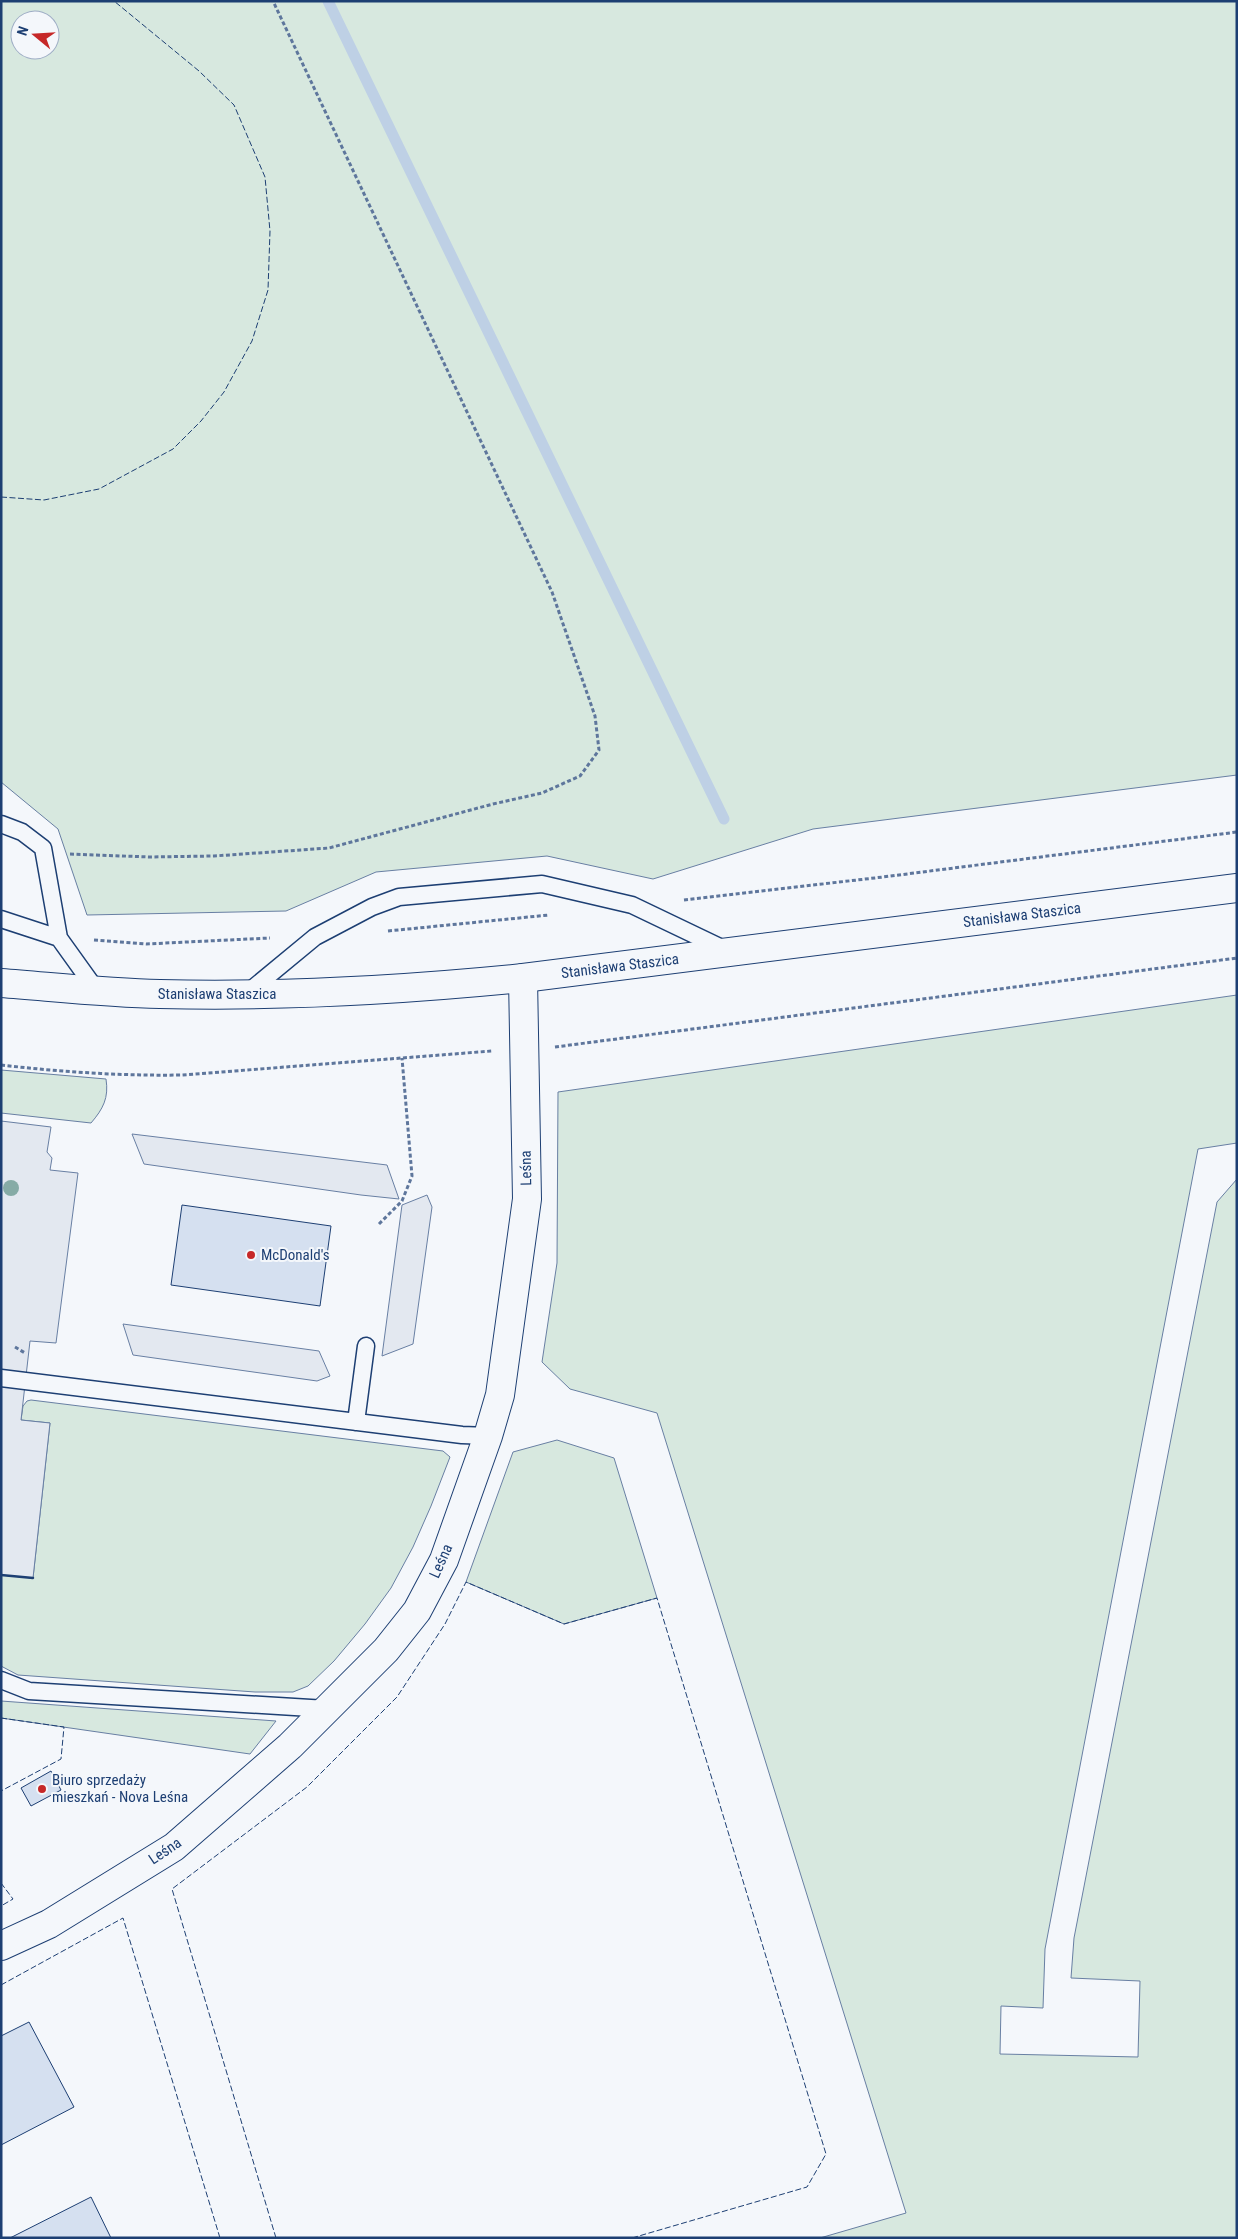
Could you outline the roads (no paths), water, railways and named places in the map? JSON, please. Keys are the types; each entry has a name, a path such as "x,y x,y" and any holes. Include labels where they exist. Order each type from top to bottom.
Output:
{"main road":[{"name":"Stanisława Staszica","path":"1,982 97,991 159,994 324,993 420,988 523,978 1237,888"},
{"name":"Leśna","path":"1,1946 49,1924 174,1846 290,1746 386,1650 417,1610 444,1560 488,1436 500,1395 527,1199 523,978"}],"lane":[{"path":"1,824 22,832 43,848 59,938 97,991"},
{"path":"246,994 315,938 372,907 399,896 542,884 632,905 731,952"},
{"path":"1,919 59,938"},
{"path":"356,1422 366,1346"},
{"path":"1,1378 462,1436 488,1436"},
{"path":"1,1680 29,1691 327,1708"}],"waterway":[{"path":"328,1 724,819"}],"place":[{"name":"McDonald's","path":"251,1255"},
{"name":"Biuro sprzedaży mieszkań - Nova Leśna","path":"42,1789"}]}
